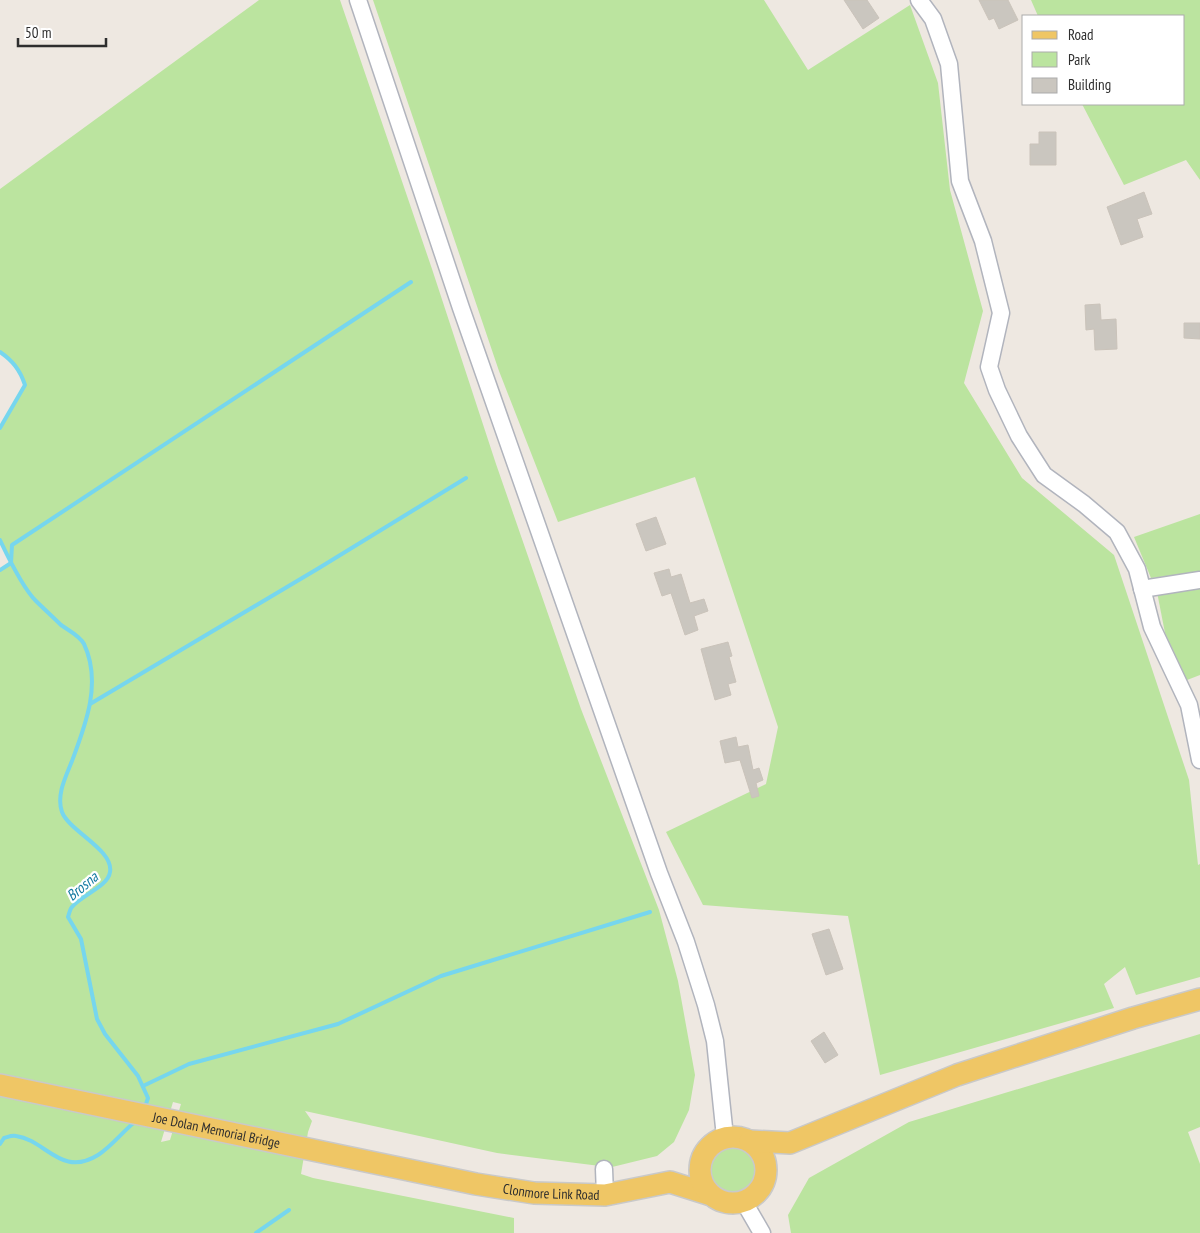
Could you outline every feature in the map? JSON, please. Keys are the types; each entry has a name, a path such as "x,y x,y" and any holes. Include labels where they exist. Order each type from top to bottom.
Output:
{"main road":[{"path":"750,1141 762,1153 765,1162 766,1172 760,1190 744,1202 735,1204 716,1200 708,1194 703,1186 699,1166 702,1156 715,1141 733,1136 750,1141 790,1143 957,1075 1133,1018 1200,999"},
{"name":"Joe Dolan Memorial Bridge","path":"0,1085 435,1174"},
{"path":"766,1172 790,1143"},
{"name":"Clonmore Link Road","path":"435,1174 476,1184 534,1193 605,1195 670,1182 702,1156"},
{"name":"Clonmore Link Road","path":"670,1182 708,1194"}],"street":[{"path":"358,0 461,308 703,996 715,1041 725,1137"},
{"path":"919,0 933,19 950,64 960,181 983,241 1000,313 989,367 997,390 1019,436 1044,475 1084,504 1117,532 1137,569 1152,627 1189,705 1200,760"},
{"path":"1142,589 1200,580"},
{"path":"604,1168 605,1195"},
{"path":"744,1202 762,1233"}],"green space":[{"path":"259,0 340,0 496,464 581,709 659,910 678,981 695,1075 689,1110 674,1142 657,1156 604,1169 600,1166 497,1153 305,1111 312,1121 308,1132 301,1174 514,1218 514,1233 0,1233 0,570 11,562 0,540 0,428 25,385 16,366 0,352 0,189","holes":["173,1102 181,1104 170,1140 161,1142"]},
{"path":"373,0 764,0 808,70 910,5 938,83 950,190 983,311 964,383 1022,478 1114,555 1189,780 1198,865 1200,864 1200,977 1136,995 1125,967 1104,984 1114,1008 880,1075 848,916 703,905 666,832 766,784 778,727 695,477 558,522 499,371"},
{"path":"1031,0 1200,0 1200,180 1186,160 1124,185 1083,105 1185,105 1185,15 1038,15"},
{"path":"1200,514 1200,572 1151,578 1134,537"},
{"path":"1200,585 1200,675 1187,680 1165,633 1157,592"},
{"path":"1200,1034 1200,1127 1188,1132 1200,1164 1200,1233 791,1233 788,1215 809,1178 909,1122"},
{"path":"733,1142 743,1144 752,1150 758,1159 760,1169 758,1179 752,1188 743,1194 733,1196 723,1194 714,1188 708,1179 706,1169 708,1159 714,1150 723,1144"}],"building":[{"path":"844,0 867,0 879,18 863,29"},
{"path":"979,0 1008,0 1018,20 999,29 994,18 989,20"},
{"path":"1039,132 1056,132 1056,165 1030,165 1030,144 1039,144"},
{"path":"1144,192 1152,214 1137,219 1143,237 1121,245 1107,207"},
{"path":"1100,304 1101,320 1116,319 1117,349 1095,350 1094,329 1086,330 1085,305"},
{"path":"1184,323 1200,323 1200,339 1184,338"},
{"path":"656,517 666,544 646,551 636,524"},
{"path":"669,569 671,577 681,574 690,603 704,599 708,611 694,616 698,630 685,635 671,593 662,596 654,573"},
{"path":"728,642 732,656 729,657 736,682 728,684 731,695 715,700 701,649"},
{"path":"736,737 738,747 748,745 753,770 759,768 763,780 756,783 759,796 752,798 740,760 725,763 720,741"},
{"path":"829,929 843,969 826,975 812,934"},
{"path":"824,1032 838,1055 825,1063 811,1041"}],"waterway":[{"path":"0,570 11,563 12,545 411,282"},
{"name":"Brosna","path":"0,352 16,366 25,385 0,428"},
{"path":"90,704 466,478"},
{"name":"Brosna","path":"0,540 16,572 31,595 61,625 80,638 89,658 92,673 90,703 87,718 62,786 60,806 66,819 105,856 110,872 99,887 72,907 68,917 81,939 97,1019 105,1034 138,1076 148,1098 145,1107"},
{"path":"143,1086 189,1064 338,1024 441,976 650,912"},
{"name":"Brosna","path":"0,1144 4,1138 16,1136 27,1139 64,1160 74,1162 85,1161 98,1155 136,1121"},
{"path":"256,1233 289,1210"}]}
